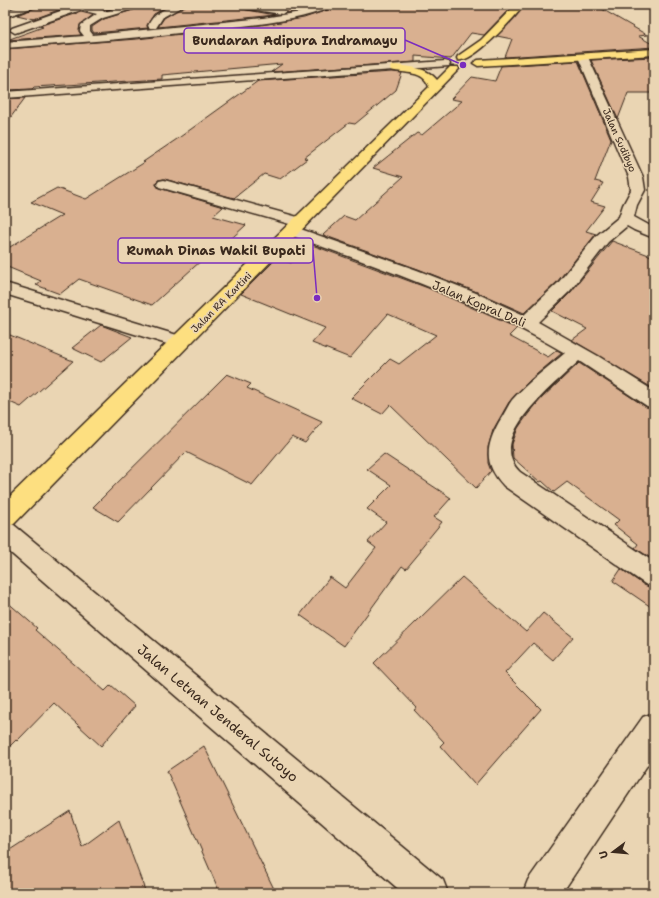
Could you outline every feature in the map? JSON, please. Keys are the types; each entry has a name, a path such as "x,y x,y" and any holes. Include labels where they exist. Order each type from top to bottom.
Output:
{"main road":[{"name":"Jalan RA Kartini","path":"5,517 435,88 454,64 484,42 520,5"},
{"path":"484,42 496,49 532,60"},
{"path":"454,64 654,52"},
{"path":"395,68 413,70 431,76 434,81 435,88"}],"street":[{"path":"5,14 32,5"},
{"path":"90,38 81,27 101,16 136,5"},
{"path":"153,26 154,20 158,17 181,5"},
{"path":"242,5 305,14"},
{"path":"5,45 189,29 305,14 329,5"},
{"path":"10,30 80,6 100,12 102,14 101,16"},
{"path":"189,29 215,16"},
{"path":"10,30 46,28"},
{"name":"Jalan Sudibyo","path":"583,57 636,177 638,190 630,205 626,218"},
{"path":"5,95 454,64"},
{"name":"Jalan Kopral Dali","path":"164,184 296,226 526,323 577,352 654,401"},
{"path":"526,323 564,287 602,239 626,218 639,227 654,233"},
{"path":"5,288 180,342"},
{"path":"577,352 518,407 502,435 498,456 505,474 512,480 654,576"},
{"name":"Jalan Letnan Jenderal Sutoyo","path":"5,533 430,893"},
{"path":"541,893 654,728"}],"building":[{"path":"37,5 69,6 34,19 17,15 35,8"},
{"path":"91,5 122,5 105,10"},
{"path":"141,5 170,5 154,14 147,25 148,28 94,33 92,30 92,27 104,19 139,8"},
{"path":"186,5 237,5 242,9 275,15 158,27 164,18"},
{"path":"273,5 316,5 301,11 286,13 287,10"},
{"path":"334,5 513,5 484,35 471,33 451,59 415,56 415,62 271,72 282,64 162,75 162,79 5,90 5,49 137,39 261,25 304,18 333,8"},
{"path":"525,5 595,5 647,35 638,36 654,45 654,47 505,57 512,39 497,36"},
{"path":"81,12 93,15 80,25 79,31 81,35 7,40 43,27 39,26"},
{"path":"653,57 654,93 628,93 618,119 591,60"},
{"path":"578,61 611,139 595,181 603,183 591,202 605,206 586,231 596,234 557,282 524,313 477,292 418,269 323,235 344,216 355,220 403,177 373,168 417,133 422,135 462,101 451,99 472,77 495,81 501,66"},
{"path":"392,72 402,73 396,90 355,124 349,123 304,158 307,159 280,179 264,174 234,198 164,179 158,180 156,185 159,188 223,207 213,216 246,225 207,261 203,259 152,305 79,279 60,294 36,285 41,281 5,266 5,250 62,215 31,202 57,188 86,199 145,162 143,162 258,81"},
{"path":"25,98 5,125 5,99"},
{"path":"612,241 654,257 654,389 572,340 587,329 552,311 571,292"},
{"path":"312,245 428,288 517,328 509,336 548,357 557,350 562,353 530,380 509,402 493,430 488,447 488,463 491,471 476,488 390,405 382,414 351,398 390,359 399,364 436,335 388,314 350,358 312,343 325,328 241,294 277,258 291,263"},
{"path":"101,325 132,337 101,362 72,348"},
{"path":"5,333 73,361 21,407 5,400"},
{"path":"579,363 646,407 654,409 654,560 635,548 638,544 614,525 619,520 567,482 554,492 542,481 540,482 513,458 512,444 518,428 542,398"},
{"path":"227,374 251,384 247,388 322,422 305,443 292,437 252,485 186,452 118,522 93,507"},
{"path":"384,454 451,498 434,517 442,522 419,550 421,551 406,569 402,566 344,646 300,615 330,577 345,588 376,548 368,542 386,522 367,509 391,485 367,469"},
{"path":"621,569 644,585 654,589 654,609 613,581"},
{"path":"462,577 526,632 543,613 573,637 553,660 533,643 505,673 541,709 475,785 440,746 444,742 414,710 417,708 374,663"},
{"path":"5,600 37,628 35,630 105,691 111,685 135,706 101,746 54,703 17,741 16,740 5,751"},
{"path":"204,746 276,893 220,893 167,771"},
{"path":"70,811 82,847 119,820 146,893 5,893 5,853"}],"place":[{"name":"Bundaran Adipura Indramayu","path":"463,65"},
{"name":"Rumah Dinas Wakil Bupati","path":"317,298"}]}
